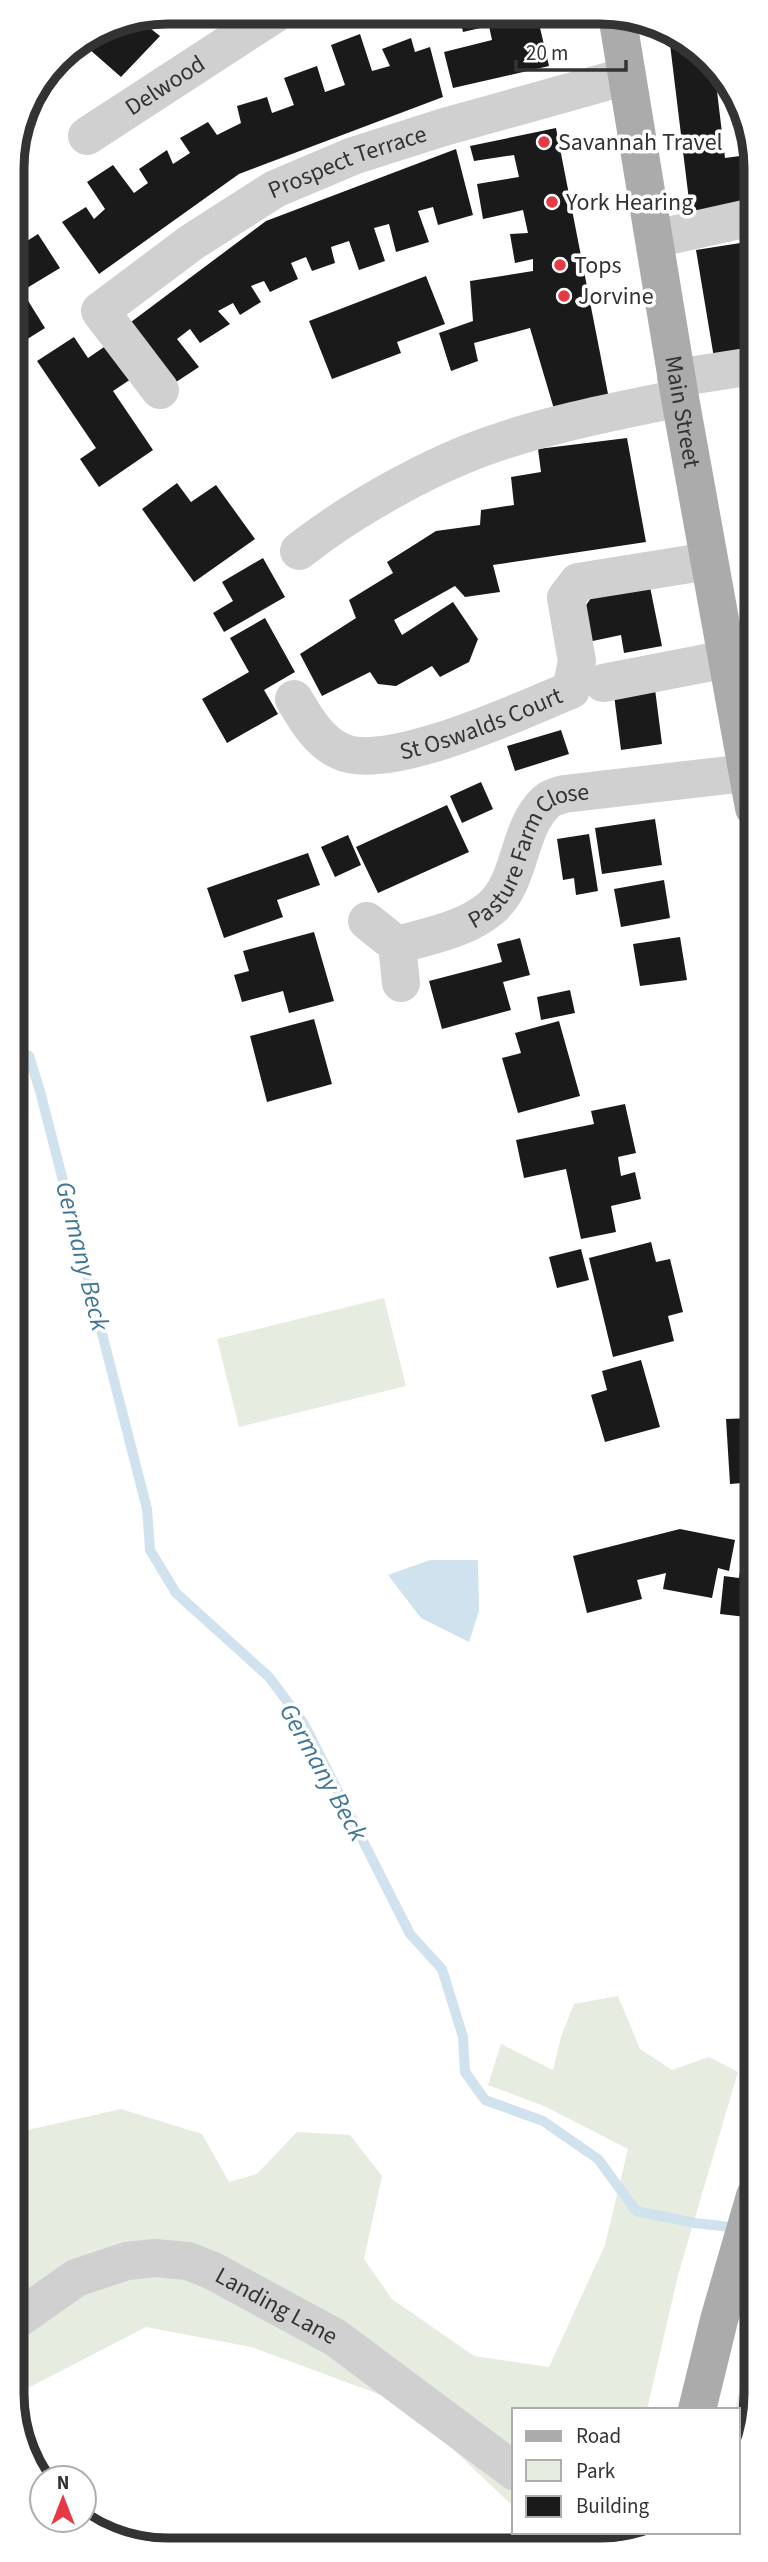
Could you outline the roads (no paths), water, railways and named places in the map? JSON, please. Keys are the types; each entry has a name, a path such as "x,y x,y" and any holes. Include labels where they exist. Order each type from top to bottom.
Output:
{"main road":[{"name":"Main Street","path":"619,26 678,388 709,561 737,669 744,732"},
{"path":"698,2408 743,2237"}],"street":[{"name":"Delwood","path":"87,136 259,24"},
{"name":"Prospect Terrace","path":"160,390 100,311 192,242 275,189 392,143 627,76"},
{"path":"654,239 744,219"},
{"path":"299,551 336,522 436,469 496,443 744,369"},
{"name":"St Oswalds Court","path":"294,699 314,731 341,752 372,755 414,749 571,690 576,661 566,598 578,582 709,561"},
{"path":"603,683 737,669"},
{"name":"Pasture Farm Close","path":"397,945 470,923 494,906 510,880 534,818 546,801 564,794 744,790"},
{"path":"367,920 397,945 401,983"},
{"name":"Landing Lane","path":"24,2315 76,2278 127,2261 188,2261 214,2271 336,2338 512,2470"}],"water":[{"path":"430,1560 478,1560 479,1611 469,1642 421,1618 388,1575"}],"waterway":[{"name":"Germany Beck","path":"25,1054 29,1056 40,1091 147,1509 150,1550 176,1593 269,1677 304,1724 410,1934 442,1969 463,2037 465,2072 485,2100 543,2121 598,2159 636,2211 695,2223 739,2228"}],"place":[{"name":"Savannah Travel","path":"544,142"},
{"name":"York Hearing","path":"552,202"},
{"name":"Tops","path":"560,265"},
{"name":"Jorvine","path":"564,296"}]}
